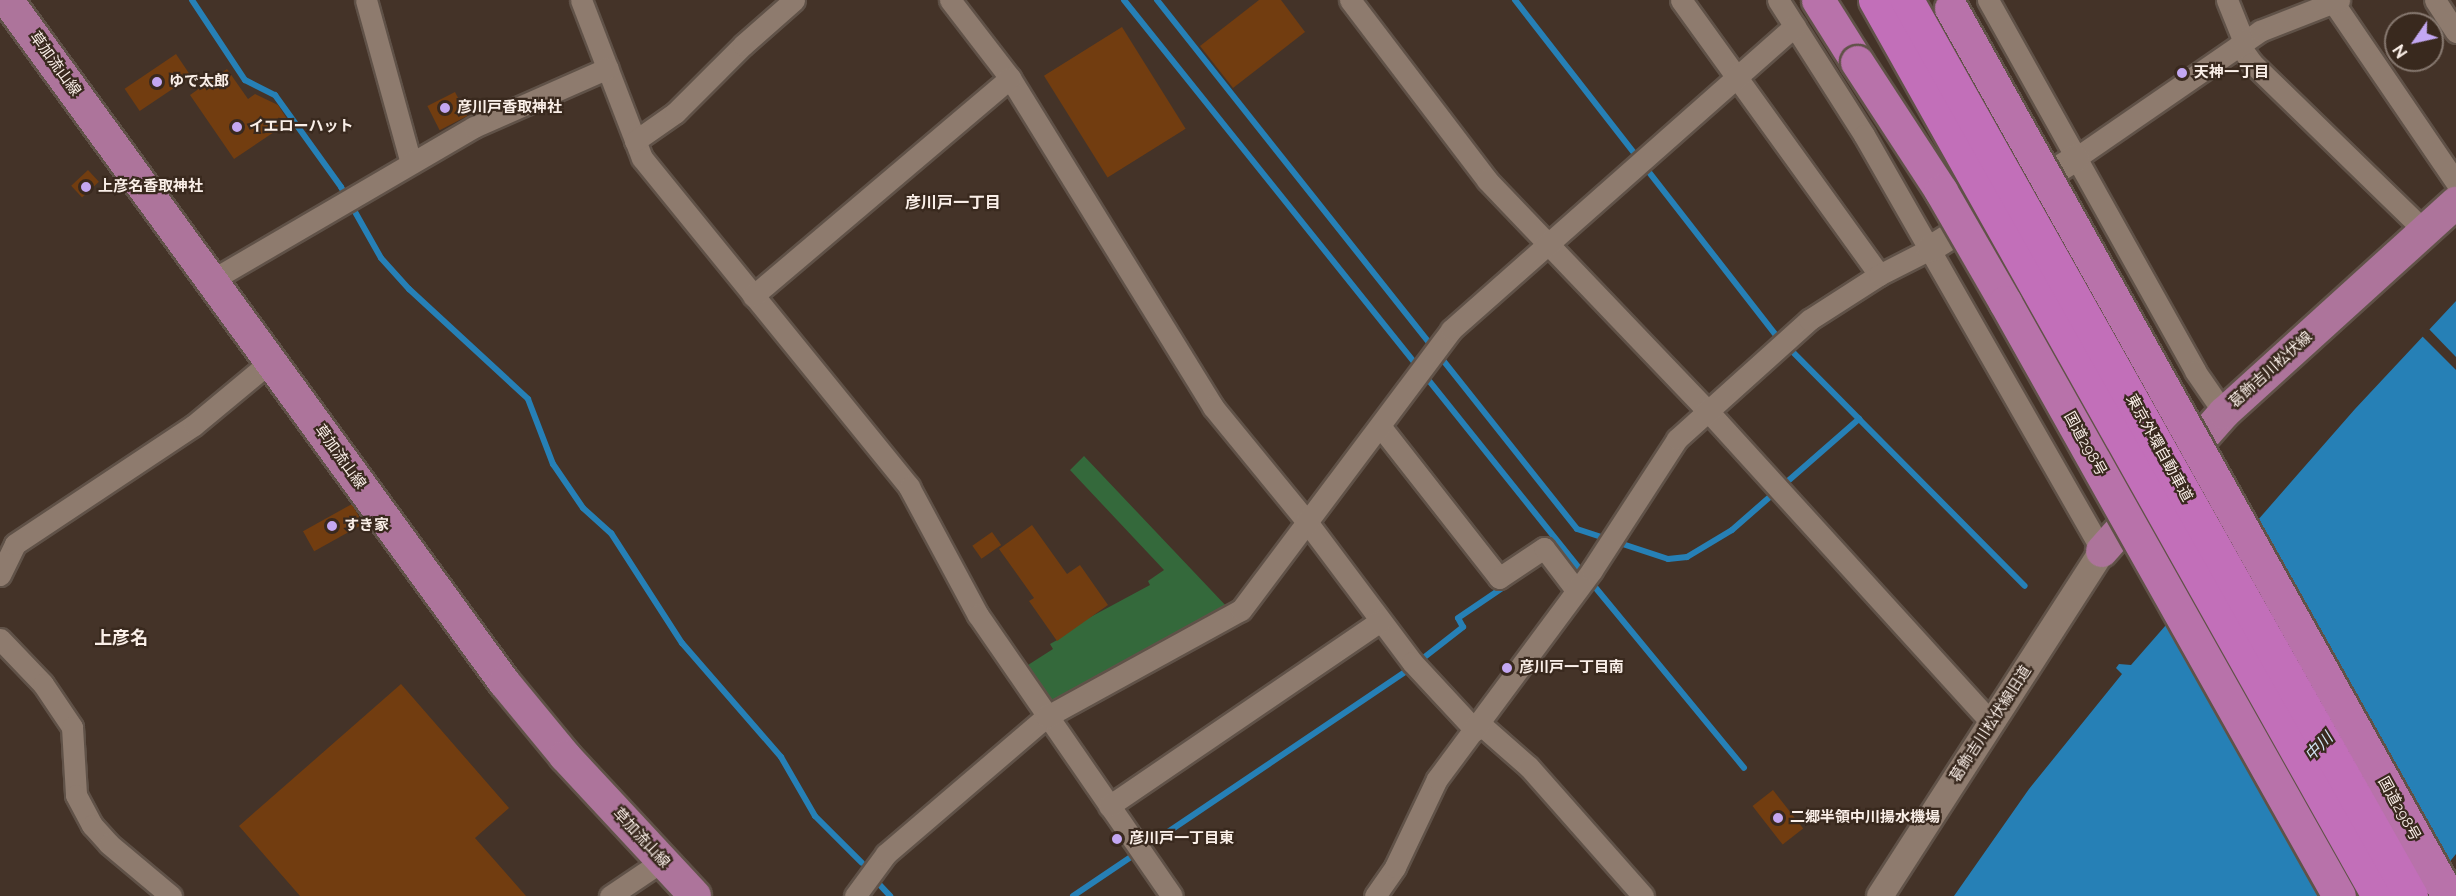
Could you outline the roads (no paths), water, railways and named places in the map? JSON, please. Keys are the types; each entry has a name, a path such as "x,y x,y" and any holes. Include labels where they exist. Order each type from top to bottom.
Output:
{"highway":[{"name":"国道298号","path":"1818,0 1941,191 2338,896"},
{"path":"1851,0 2012,242"},
{"name":"東京外環自動車道","path":"1875,0 2378,896"},
{"name":"東京外環自動車道","path":"1906,0 2411,896"},
{"name":"国道298号","path":"1949,4 2448,896"}],"main road":[{"name":"草加流山線","path":"7,0 504,682 565,756 695,896"},
{"name":"葛飾吉川松伏線","path":"2102,552 2224,413 2456,203"}],"street":[{"path":"366,0 411,163"},
{"path":"581,0 635,141 667,192 909,488 955,579 1046,717 1172,896"},
{"path":"635,141 675,113 758,30 794,0"},
{"path":"950,0 1010,78 1213,407 1307,522 1380,621 1477,727 1529,767 1643,896"},
{"path":"1350,0 1487,180 1707,410 1992,723"},
{"path":"1681,0 1879,275"},
{"path":"1778,0 1930,249 2102,552"},
{"path":"1988,0 2195,370 2224,413"},
{"path":"2227,0 2242,44 2252,63 2425,231"},
{"path":"2435,0 2456,32"},
{"path":"1374,896 1395,867 1437,779 1576,590 1677,439 1809,320 1879,275 1930,249 2076,158 2291,8 2336,1 2456,182"},
{"path":"855,896 886,854 1046,717 1241,610 1451,330 1547,242 1795,26"},
{"path":"212,280 474,127 608,68"},
{"path":"753,296 1010,78"},
{"path":"0,574 15,544 194,425 271,361"},
{"path":"1380,426 1499,578 1544,548 1576,590"},
{"name":"葛飾吉川松伏線旧道","path":"1880,896 2102,552"},
{"path":"1109,806 1380,621"},
{"path":"0,639 36,676 72,727 76,795 92,825 109,844 171,896"},
{"path":"610,896 662,861"}],"water":[{"name":"中川","path":"2456,301 2456,854 2422,896 1954,896 2029,789 2122,674 2116,668 2119,664 2131,665 2355,409"}],"waterway":[{"path":"192,0 245,80 275,95 341,187 381,258 409,289 528,399 553,464 583,508 611,533 682,643 781,757 815,816 862,863"},
{"path":"1124,0 1583,573"},
{"path":"1157,0 1577,529 1668,559 1687,557 1732,530 1859,419 2025,586"},
{"path":"1515,0 1777,336 1859,419"},
{"path":"1073,896 1408,670 1463,627 1458,618 1529,570"},
{"path":"1590,581 1744,768"},
{"path":"878,883 890,896"}],"place":[{"name":"天神一丁目","path":"2182,73"},
{"name":"ゆで太郎","path":"157,82"},
{"name":"彦川戸香取神社","path":"445,108"},
{"name":"イエローハット","path":"237,127"},
{"name":"上彦名香取神社","path":"86,187"},
{"name":"すき家","path":"332,526"},
{"name":"彦川戸一丁目南","path":"1507,668"},
{"name":"二郷半領中川揚水機場","path":"1778,818"},
{"name":"彦川戸一丁目東","path":"1117,839"}],"district":[{"name":"彦川戸一丁目","path":"953,203"},
{"name":"上彦名","path":"121,638"}]}
